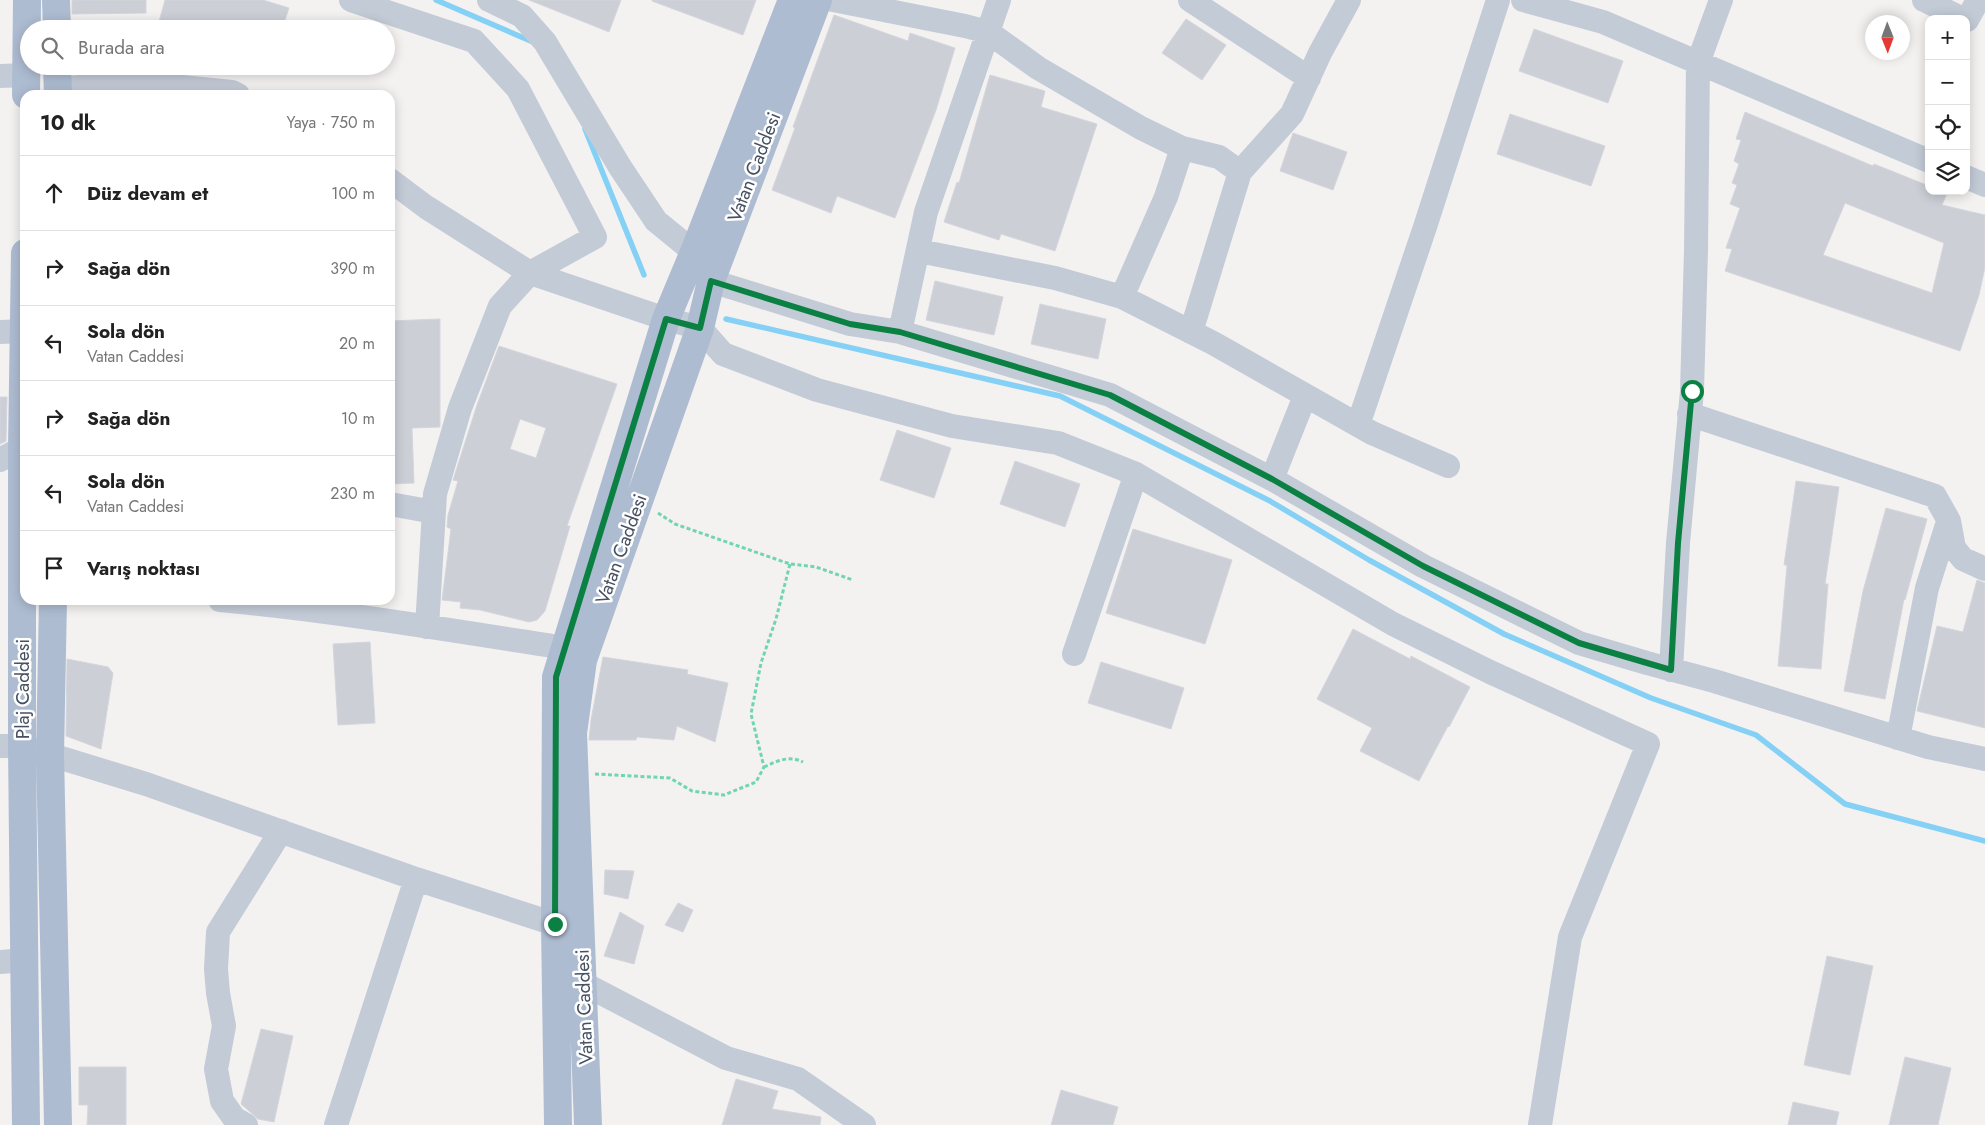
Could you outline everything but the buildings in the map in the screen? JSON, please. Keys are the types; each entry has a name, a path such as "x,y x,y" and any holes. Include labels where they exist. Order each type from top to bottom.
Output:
{"main road":[{"path":"25,20 27,0"},
{"path":"56,0 57,20"},
{"name":"Vatan Caddesi","path":"558,1125 555,924 556,677 666,319 792,0"},
{"name":"Vatan Caddesi","path":"588,1125 573,732 583,660 700,328 711,281 818,0"},
{"path":"17,82 20,57"},
{"name":"Plaj Caddesi","path":"20,375 11,454 12,961 26,1125"},
{"name":"Plaj Caddesi","path":"53,605 50,754 58,1125"}],"street":[{"path":"350,0 474,41 518,90 596,237 530,273 500,306 460,408 435,494 427,627"},
{"path":"489,0 524,8 620,167 656,221 694,252"},
{"path":"833,0 988,32 1038,68 1141,128 1182,148 1219,157 1240,172"},
{"path":"900,332 926,212 999,0"},
{"path":"1190,0 1309,78"},
{"path":"1191,332 1240,172 1292,114 1349,0"},
{"path":"1358,425 1425,227 1498,0"},
{"path":"1523,0 1603,22 1925,159"},
{"path":"1671,670 1678,543 1689,414 1696,250 1698,63 1721,0"},
{"path":"1924,0 1955,15"},
{"path":"1968,15 1978,0"},
{"path":"1970,22 1985,29"},
{"path":"58,83 132,82 180,90"},
{"path":"1122,297 1166,197 1182,148"},
{"path":"1970,179 1985,185"},
{"path":"395,184 426,207 530,273 666,319 700,328 723,354 817,390 952,426 1058,443 1136,474 1393,624 1490,672 1648,744 1570,937 1540,1125"},
{"path":"919,251 1054,278 1122,297 1191,332 1372,433 1448,466"},
{"path":"711,281 850,324 900,332 1110,395 1272,479 1423,566 1579,643 1671,670 1714,680 1928,747 1985,759"},
{"path":"0,332 20,331"},
{"path":"1272,479 1306,396"},
{"path":"1689,414 1935,496 1949,521 1954,548 1963,559 1985,569"},
{"path":"1074,654 1136,474"},
{"path":"395,505 434,512"},
{"path":"1898,738 1927,588 1949,521"},
{"path":"267,605 564,648"},
{"path":"11,746 50,754 146,784 416,879 555,924"},
{"path":"246,1125 234,1118 222,1101 216,1069 224,1026 216,969 218,932 281,831"},
{"path":"336,1125 416,879"},
{"path":"584,984 726,1058 798,1079 864,1125"}],"path":[{"path":"638,501 675,524 790,564 816,567 853,580"},
{"path":"764,767 751,714 761,663 776,618 790,564"},
{"path":"575,772 670,778 692,791 724,795 756,782 764,767 777,760 794,757 803,762"}],"waterway":[{"path":"436,0 533,42"},
{"path":"585,129 644,275"},
{"path":"726,319 1060,396 1270,501 1369,560 1504,634 1651,698 1756,735 1845,804 1985,841"}],"route":[{"path":"555,924 556,677 666,319 700,328 711,281 850,324 900,332 957,348 1110,395 1272,479 1423,566 1579,643 1671,670 1678,543 1692,391"}]}
